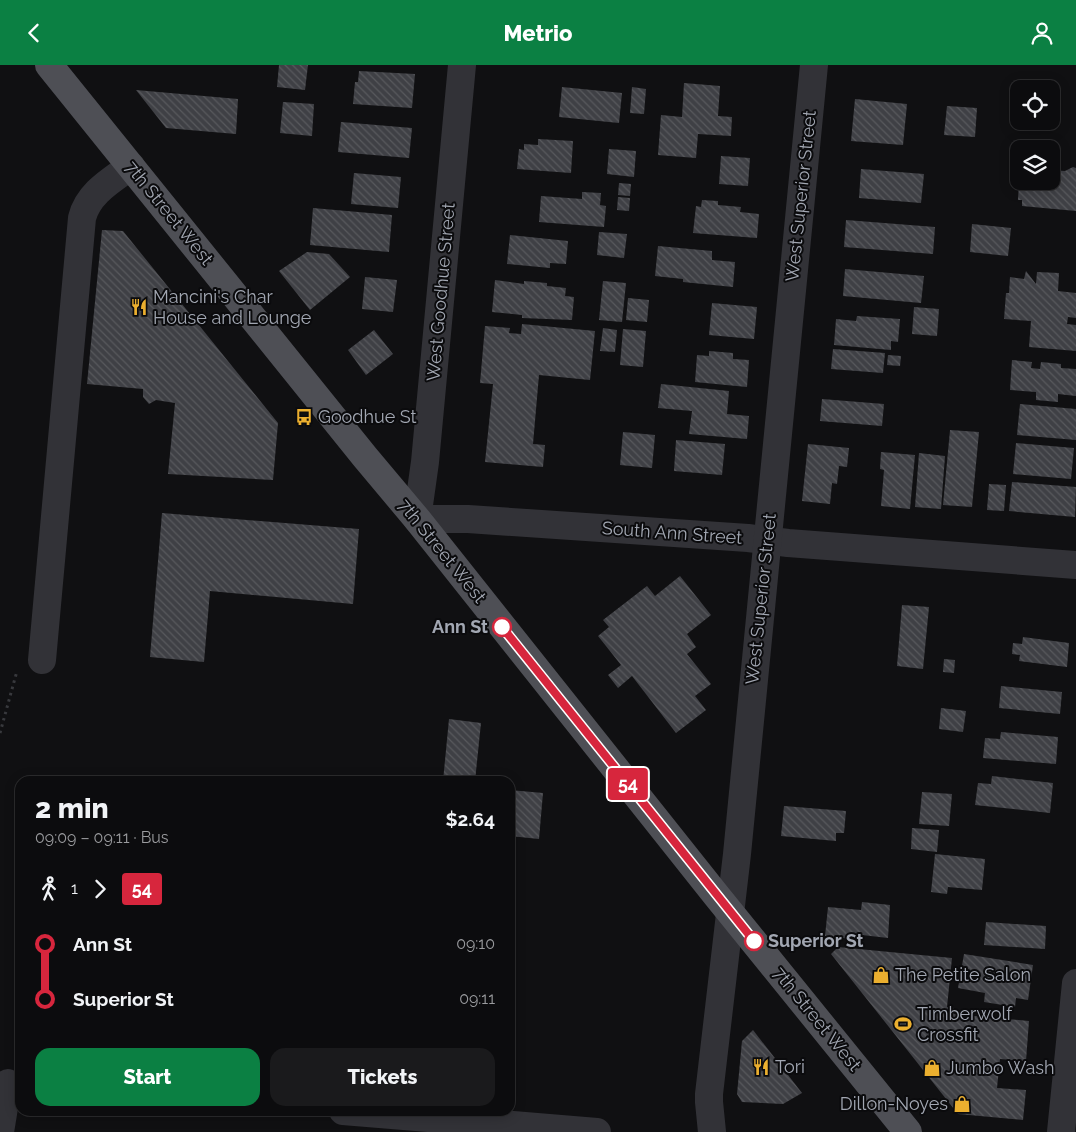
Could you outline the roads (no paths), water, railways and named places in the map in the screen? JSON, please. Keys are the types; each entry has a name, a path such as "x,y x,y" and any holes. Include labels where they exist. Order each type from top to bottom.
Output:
{"main road":[{"name":"7th Street West","path":"49,65 364,457 417,519 908,1132"}],"street":[{"name":"West Goodhue Street","path":"417,519 425,462 462,65"},
{"name":"West Superior Street","path":"712,1132 708,1102 730,911 814,65"},
{"path":"30,664 82,218 84,209 97,191 131,166"},
{"name":"South Ann Street","path":"417,519 468,519 748,538 1076,565"},
{"path":"1061,1132 1076,983"},
{"path":"0,1132 9,1083"},
{"path":"351,1119 597,1132"}],"place":[{"name":"Mancini's Char House and Lounge","path":"139,307"},
{"name":"Goodhue St","path":"304,417"},
{"name":"Ann St","path":"502,627"},
{"name":"Superior St","path":"754,941"},
{"name":"The Petite Salon","path":"881,975"},
{"name":"Timberwolf Crossfit","path":"903,1024"},
{"name":"Tori","path":"761,1067"},
{"name":"Jumbo Wash","path":"932,1068"},
{"name":"Dillon-Noyes","path":"962,1104"}]}
